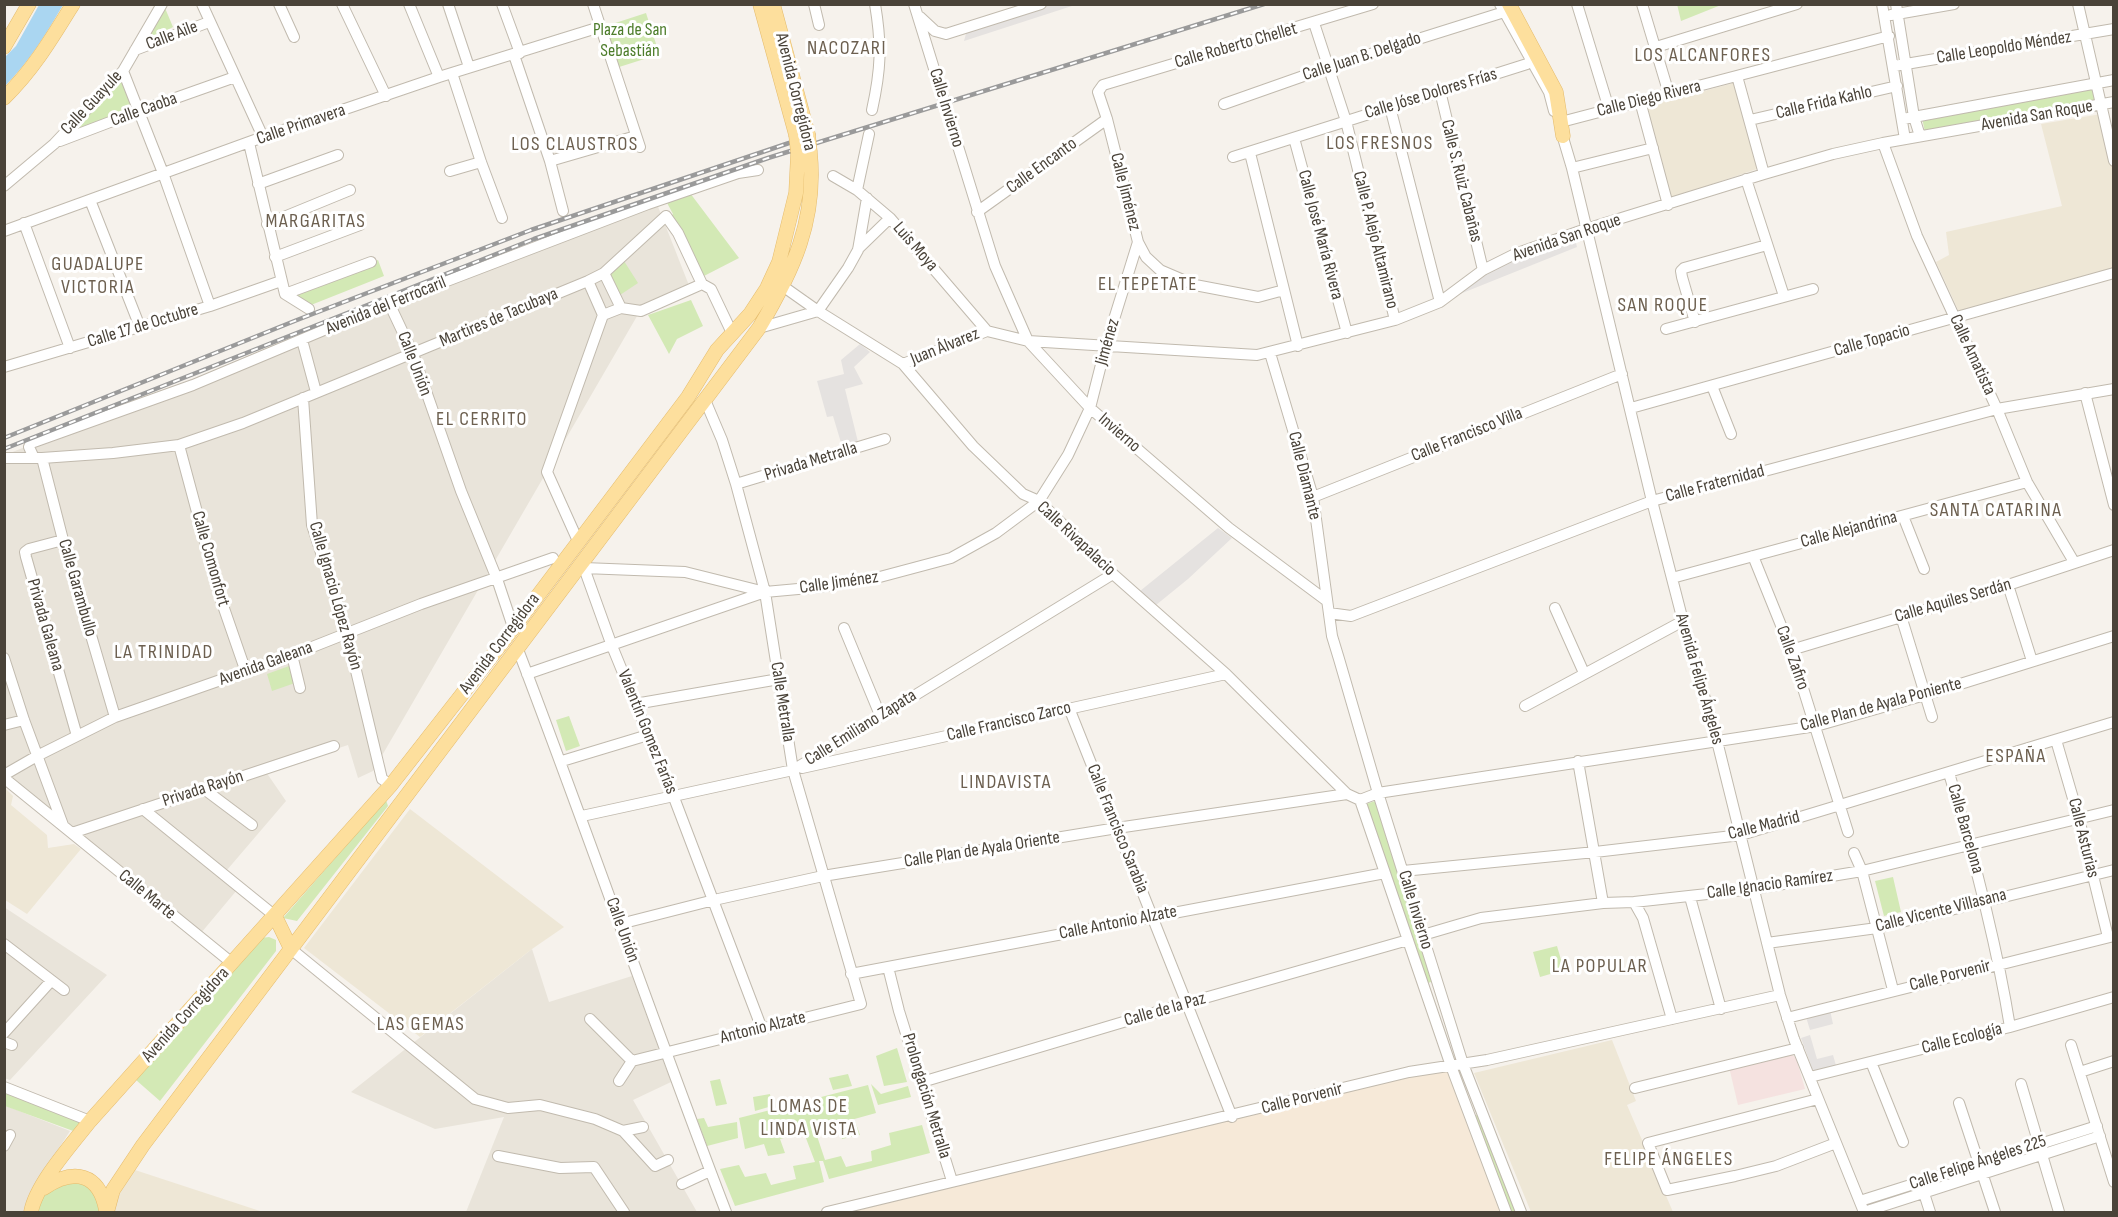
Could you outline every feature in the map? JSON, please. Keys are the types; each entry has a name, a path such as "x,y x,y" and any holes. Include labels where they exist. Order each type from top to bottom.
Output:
{"main road":[{"path":"4,98 23,80 42,56 73,4"},
{"name":"Avenida Corregidora","path":"107,1212 113,1190 143,1145 452,738 517,647 583,567 759,328 784,287 805,228 812,192 810,152 760,4"},
{"name":"Avenida Corregidora","path":"31,1212 40,1190 62,1156 90,1121 391,785 688,397 717,350 750,314 767,288 779,262 796,192 800,125 773,4"},
{"path":"4,47 27,6"},
{"name":"Avenida Felipe Ángeles","path":"1504,7 1556,92 1562,129"},
{"path":"717,350 726,352 731,357 732,365"},
{"path":"275,916 291,949"},
{"path":"40,1190 56,1179 81,1176 92,1181 104,1196 107,1212"}],"street":[{"name":"Calle Guayule","path":"4,186 54,144 123,71 162,4"},
{"path":"279,4 294,37"},
{"path":"342,4 386,96"},
{"path":"409,4 439,77"},
{"path":"448,4 469,67"},
{"path":"502,4 563,211"},
{"path":"550,161 638,142 593,4"},
{"path":"814,4 819,25"},
{"path":"872,110 880,75 880,37 875,4"},
{"path":"915,9 926,25 946,34 1041,4"},
{"name":"Calle Roberto Chellet","path":"1100,88 1373,4"},
{"path":"1577,4 1609,109"},
{"path":"1642,4 1669,94"},
{"path":"1656,47 1797,4"},
{"path":"1882,4 1905,139"},
{"path":"1884,16 1897,10 1954,4"},
{"path":"2078,4 2114,161"},
{"path":"204,5 209,22 263,137"},
{"name":"Calle Juan B. Delgado","path":"1224,104 1504,7"},
{"name":"Calle Invierno","path":"915,9 977,212"},
{"path":"1897,10 1914,117 1920,136"},
{"name":"Calle Aile","path":"135,50 209,22"},
{"name":"Calle P. Alejo Altamirano","path":"1314,23 1346,121 1395,320"},
{"name":"Calle Primavera","path":"4,231 263,137 469,67 600,27"},
{"name":"Calle Leopoldo Méndez","path":"1894,66 2114,29"},
{"name":"Calle Diego Rivera","path":"1562,129 1609,109 1889,36"},
{"name":"Calle Jóse Dolores Frías","path":"1233,157 1527,64"},
{"path":"123,71 163,173 210,306"},
{"path":"452,73 502,218"},
{"path":"1737,76 1764,174"},
{"name":"Calle Caoba","path":"54,144 235,77"},
{"path":"1903,119 2114,80"},
{"name":"Calle Frida Kahlo","path":"1750,120 1897,86"},
{"name":"Calle Jiménez","path":"1100,88 1099,96 1138,242 1146,257 1160,270 1195,285 1258,297 1284,290"},
{"name":"Calle S. Ruiz Cabañas","path":"1440,91 1483,270"},
{"path":"1640,101 1668,205"},
{"name":"Avenida San Roque","path":"987,331 1028,341 1257,356 1395,320 1440,302 1483,270 1515,254 1586,229 1746,179 1833,154 1883,143 2114,102"},
{"path":"1390,108 1440,302"},
{"name":"Calle Encanto","path":"977,212 1107,119"},
{"name":"Avenida Felipe Ángeles","path":"1562,129 1652,501 1717,741 1780,995 1798,1048 1862,1208"},
{"path":"857,190 869,134"},
{"name":"Calle José María Rivera","path":"1294,138 1347,333"},
{"path":"249,143 285,294 370,262"},
{"name":"Calle Amatista","path":"1883,143 1917,236 1997,409 2027,482 2074,562"},
{"path":"1572,168 1653,148"},
{"path":"1250,153 1298,346"},
{"path":"258,184 338,155"},
{"path":"450,171 481,162"},
{"name":"Avenida del Ferrocaril","path":"38,458 29,447 32,443 193,385 389,303 663,199 738,173 758,170"},
{"name":"Luis Moya","path":"833,176 857,190 890,218 987,331"},
{"path":"1746,179 1784,296"},
{"path":"267,224 350,190"},
{"path":"858,250 867,198"},
{"path":"663,199 669,213 666,216 678,233 702,284 711,289 732,333"},
{"path":"90,200 140,327"},
{"name":"Invierno","path":"977,212 995,266 1028,341 1090,408 1229,528 1327,601"},
{"name":"Martires de Tacubaya","path":"6,458 113,453 179,445 243,423 588,281 604,273 666,216"},
{"path":"759,328 818,311 858,250 890,218"},
{"path":"24,223 70,348"},
{"path":"275,257 360,225"},
{"name":"Jiménez","path":"1090,408 1106,345 1138,242"},
{"path":"1695,322 1682,271 1684,268 1767,246"},
{"path":"604,273 621,308"},
{"name":"Calle Topacio","path":"1630,408 2114,273"},
{"name":"Calle 17 de Octubre","path":"4,367 210,306 281,281"},
{"path":"578,542 547,472 603,315 588,281"},
{"path":"603,315 621,308 641,311 702,284"},
{"name":"Calle Rivapalacio","path":"784,287 903,364 974,446 1023,494 1039,501 1113,574 1226,674 1347,794"},
{"path":"1666,329 1813,289"},
{"name":"Avenida del Ferrocaril","path":"285,294 309,309"},
{"name":"Calle Unión","path":"389,303 413,354 461,492 497,579 513,627"},
{"name":"Juan Álvarez","path":"1002,334 1012,334 1021,327"},
{"name":"Juan Álvarez","path":"903,364 987,331"},
{"path":"302,340 316,392"},
{"name":"Calle Diamante","path":"1270,353 1313,497 1327,601"},
{"name":"Calle Francisco Villa","path":"1313,497 1622,374"},
{"path":"1712,386 1731,434"},
{"name":"Calle Fraternidad","path":"1329,613 1351,616 1652,501 1997,409 2114,389"},
{"path":"2085,393 2114,505"},
{"name":"Calle Ignacio López Rayón","path":"303,398 312,525 347,633 382,779 391,785"},
{"name":"Calle Metralla","path":"705,400 722,440 736,484 765,592 793,770 861,1004"},
{"name":"Calle Jiménez","path":"527,674 765,592 820,587 876,578 951,558 996,533 1039,501 1068,455 1090,408"},
{"name":"Privada Metralla","path":"736,484 885,439"},
{"name":"Calle Comonfort","path":"179,445 219,594 246,672"},
{"name":"Calle Garambullo","path":"38,458 116,717"},
{"name":"Calle Alejandrina","path":"1672,578 2027,482"},
{"path":"1903,516 1924,569"},
{"name":"Privada Galeana","path":"63,540 25,552 77,736"},
{"name":"Calle Aquiles Serdán","path":"1791,650 2008,585 2114,550"},
{"name":"Calle Zafiro","path":"1753,556 1791,650 1848,832"},
{"name":"Avenida Galeana","path":"4,777 37,756 116,717 246,672 421,604 553,558"},
{"path":"583,567 685,572 765,592"},
{"name":"Valentín Gomez Farías","path":"583,567 612,646 714,900 762,1029"},
{"name":"Calle Emiliano Zapata","path":"582,816 793,770 1113,574"},
{"path":"2008,585 2032,661"},
{"name":"Calle Invierno","path":"1327,601 1332,636 1378,793 1463,1064 1521,1212"},
{"path":"1555,608 1584,673"},
{"path":"1901,616 1932,717"},
{"path":"1525,706 1683,621"},
{"path":"844,628 880,715"},
{"name":"Calle Plan de Ayala Poniente","path":"1360,800 1378,793 1816,726 1926,695 2114,636"},
{"name":"Calle Unión","path":"517,647 562,761 665,1052 726,1212"},
{"path":"292,655 300,688"},
{"path":"4,658 37,756 67,830"},
{"name":"Calle Francisco Zarco","path":"793,770 1226,674"},
{"path":"635,704 779,679"},
{"name":"Calle Francisco Sarabia","path":"1069,708 1232,1117"},
{"path":"4,725 24,720"},
{"name":"Calle Madrid","path":"1403,871 1595,852 1741,834 2114,722"},
{"path":"562,761 648,735"},
{"name":"Calle Asturias","path":"2056,740 2079,819 2092,876 2111,936"},
{"name":"Privada Rayón","path":"67,830 143,809 334,746"},
{"path":"1578,761 1603,903"},
{"name":"Calle Barcelona","path":"1949,773 1970,844 2000,964 2010,1027"},
{"name":"Calle Marte","path":"4,777 232,963"},
{"path":"204,789 252,825"},
{"path":"1347,794 1360,800"},
{"name":"Calle Plan de Ayala Oriente","path":"620,924 823,876 1117,828 1347,794"},
{"name":"Calle Invierno","path":"1360,800 1451,1066 1506,1212"},
{"path":"143,809 275,916"},
{"name":"Calle Ignacio Ramírez","path":"1423,935 1481,918 1603,903 1690,897 1862,871 2114,810"},
{"path":"1854,853 1862,871 1893,990"},
{"name":"Calle Vicente Villasana","path":"1767,943 1877,928 2114,870"},
{"name":"Calle Antonio Alzate","path":"851,974 1385,873"},
{"path":"1690,897 1721,1008"},
{"path":"1634,902 1643,918 1672,1018"},
{"name":"Calle Porvenir","path":"1787,1018 2111,936"},
{"name":"Calle de la Paz","path":"922,1082 1408,940"},
{"path":"4,944 64,990"},
{"path":"291,949 475,1099 508,1108 540,1105 595,1119 622,1131 655,1166 668,1160"},
{"name":"Prolongación Metralla","path":"888,967 899,1011 952,1181"},
{"path":"4,1033 51,981"},
{"path":"1424,986 1437,982"},
{"name":"Calle Porvenir","path":"827,1212 1232,1117 1409,1072 1463,1064 1780,995"},
{"name":"Calle Ecología","path":"1810,1077 2010,1027 2114,997"},
{"name":"Antonio Alzate","path":"632,1061 861,1004"},
{"path":"590,1019 632,1061 620,1081"},
{"path":"2071,1045 2111,1166 2114,1182"},
{"path":"1635,1088 1798,1048"},
{"path":"2080,1072 2114,1061"},
{"path":"1871,1062 1903,1142"},
{"path":"2021,1084 2059,1212"},
{"path":"4,1087 90,1121"},
{"path":"1818,1098 1648,1143 1667,1190 1776,1166 1836,1143"},
{"path":"1959,1103 1995,1212"},
{"path":"622,1131 643,1127"},
{"name":"Calle Felipe Ángeles 225","path":"1862,1208 2099,1131"},
{"path":"4,1146 10,1135"},
{"path":"498,1156 560,1168 594,1167 624,1212"},
{"path":"682,1184 710,1171"},
{"path":"1922,1187 1930,1212"}],"shaded area":[{"path":"1044,5 1075,5 964,41 967,30"},
{"path":"1734,83 1757,169 1671,198 1647,106"},
{"path":"2101,114 2113,167 2113,269 1960,314 1936,262 1949,255 1946,232 2062,206 2041,124"},
{"path":"657,204 690,288 640,311 373,771 358,778 348,745 266,772 286,801 227,870 242,884 196,939 5,780 5,455 301,337"},
{"path":"1574,235 1577,247 1440,302 1483,270"},
{"path":"860,344 870,352 854,367 863,384 845,389 858,442 842,446 833,416 827,417 817,381 844,374 841,360"},
{"path":"1218,528 1232,538 1156,605 1140,591"},
{"path":"5,788 13,796 11,805 47,835 48,848 74,844 81,849 27,914 5,900"},
{"path":"410,809 564,927 532,949 420,1037 304,948"},
{"path":"4,907 107,975 10,1080 4,1078"},
{"path":"532,949 549,1002 632,976 671,1082 633,1100 697,1212 466,1212 504,1117 435,1129 351,1092"},
{"path":"1830,1010 1833,1024 1810,1030 1806,1017"},
{"path":"1810,1035 1817,1059 1833,1055 1837,1069 1814,1074 1801,1038"},
{"path":"1612,1040 1636,1101 1627,1105 1673,1212 1531,1212 1474,1073"},
{"path":"1787,1053 1796,1057 1805,1089 1738,1105 1729,1067"},
{"path":"1451,1066 1506,1212 827,1212"},
{"path":"4,1105 70,1131 34,1187 24,1212 5,1212"},
{"path":"135,1170 263,1212 112,1212 120,1193"}],"green space":[{"path":"1677,4 1721,4 1721,5 1681,21"},
{"path":"165,8 173,27 142,43"},
{"name":"Plaza de San Sebastián","path":"646,13 658,50 657,55 616,68 603,27"},
{"path":"122,77 135,109 59,140"},
{"path":"2097,87 2100,103 1925,132 1922,118"},
{"path":"690,193 739,258 704,276 671,216 673,214 666,201"},
{"path":"378,260 384,276 311,305 291,295"},
{"path":"624,261 638,283 620,295 606,272"},
{"path":"691,300 703,326 677,339 669,354 648,315"},
{"path":"289,666 295,683 272,691 267,674"},
{"path":"569,716 580,746 566,751 556,720"},
{"path":"386,800 388,806 297,921 283,918"},
{"path":"1375,801 1434,981 1425,984 1366,804"},
{"path":"1893,877 1901,912 1884,916 1875,881"},
{"path":"269,937 276,940 276,951 160,1101 136,1080 261,938"},
{"path":"1557,946 1564,970 1540,977 1533,952"},
{"path":"897,1048 907,1082 884,1086 876,1056"},
{"path":"848,1074 852,1086 833,1090 829,1078"},
{"path":"720,1079 727,1104 716,1106 710,1081"},
{"path":"871,1084 881,1094 908,1086 911,1097 878,1105"},
{"path":"868,1085 876,1113 815,1130 825,1160 841,1156 846,1167 872,1161 871,1151 891,1145 889,1133 922,1125 930,1153 829,1179 823,1161 819,1161 824,1182 735,1206 720,1169 739,1165 745,1177 766,1173 771,1185 796,1179 793,1166 815,1162 804,1133 780,1139 785,1153 768,1156 764,1144 745,1149 739,1118"},
{"path":"4,1092 84,1122 76,1132 5,1106"},
{"path":"770,1094 772,1106 755,1111 753,1097"},
{"path":"1479,1114 1516,1212 1508,1212 1473,1117"},
{"path":"704,1118 708,1127 737,1122 738,1138 707,1146 697,1119"},
{"path":"855,1121 860,1135 842,1139 839,1125"},
{"path":"81,1176 107,1212 31,1212 40,1190"}],"water":[{"path":"39,5 63,5 44,37 5,86 5,57 16,46"}],"railway":[{"path":"4,449 534,239 768,158 1264,4"},
{"path":"4,438 297,320 531,230 789,143"}],"district":[{"name":"NACOZARI","path":"847,49"},
{"name":"LOS ALCANFORES","path":"1703,56"},
{"name":"LOS FRESNOS","path":"1380,144"},
{"name":"LOS CLAUSTROS","path":"575,145"},
{"name":"MARGARITAS","path":"316,222"},
{"name":"GUADALUPE VICTORIA","path":"98,276"},
{"name":"EL TEPETATE","path":"1148,285"},
{"name":"SAN ROQUE","path":"1663,306"},
{"name":"EL CERRITO","path":"482,420"},
{"name":"SANTA CATARINA","path":"1996,511"},
{"name":"LA TRINIDAD","path":"164,653"},
{"name":"ESPAÑA","path":"2016,757"},
{"name":"LINDAVISTA","path":"1006,783"},
{"name":"LA POPULAR","path":"1600,967"},
{"name":"LAS GEMAS","path":"421,1025"},
{"name":"LOMAS DE LINDA VISTA","path":"809,1118"},
{"name":"FELIPE ÁNGELES","path":"1669,1160"}]}
